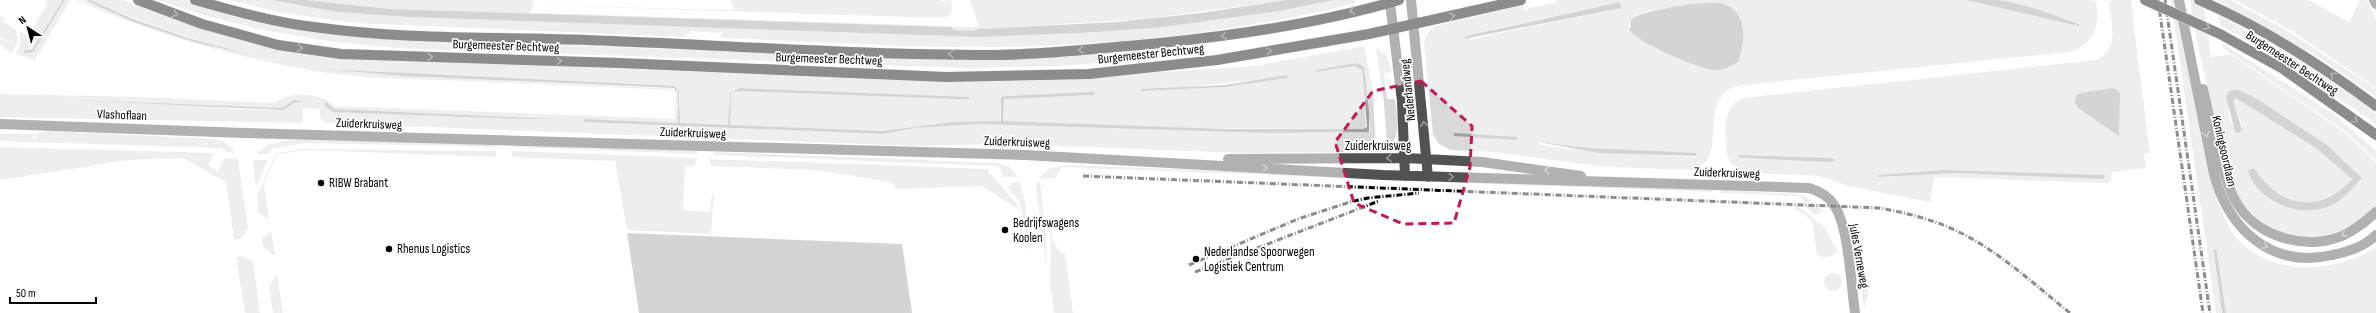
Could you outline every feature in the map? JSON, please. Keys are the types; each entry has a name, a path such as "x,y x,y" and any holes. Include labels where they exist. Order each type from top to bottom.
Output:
{"main road":[{"name":"Burgemeester Bechtweg","path":"138,0 202,24 278,45 341,54 627,63 946,77 1097,73 1217,60 1394,29 1521,0"},
{"name":"Burgemeester Bechtweg","path":"195,0 258,17 305,26 384,34 556,38 883,53 992,55 1079,50 1215,38 1271,29 1395,1"},
{"name":"Burgemeester Bechtweg","path":"2146,0 2220,34 2283,69 2375,136"},
{"name":"Burgemeester Bechtweg","path":"2199,0 2218,8 2332,74 2376,106"}],"street":[{"name":"Nederlandweg","path":"1411,0 1428,159 1428,177"},
{"name":"Koningsoordlaan","path":"2179,0 2214,174 2219,190 2235,221 2247,234 2261,245 2278,253 2298,258 2324,258 2350,252 2376,235"},
{"name":"Koningsoordlaan","path":"2185,0 2204,92 2228,184 2244,213 2270,232 2304,242 2323,241 2344,235 2360,226 2376,212"},
{"path":"2374,0 2376,4"},
{"name":"Nederlandweg","path":"1395,1 1394,29 1402,101 1405,176"},
{"name":"Vlashoflaan","path":"0,124 244,133"},
{"name":"Zuiderkruisweg","path":"244,133 1142,160 1428,177 1613,181 1809,188 1823,194 1834,205"},
{"name":"Zuiderkruisweg","path":"1142,160 1428,159 1527,168 1613,181"},
{"name":"Jules Verneweg","path":"1834,205 1846,245 1855,313"}],"highlighted area":[{"path":"1421,81 1472,126 1470,167 1454,223 1403,224 1354,203 1335,142 1373,91"}],"shaded area":[{"path":"47,0 63,0 32,50 24,52 33,52 65,0 70,0 35,60 16,54 21,42 19,31 24,34 30,33 46,6"},
{"path":"63,0 65,0 33,52 24,53 25,50 32,50"},
{"path":"76,0 94,3 143,25 182,38 273,61 203,42 134,18 90,0 123,0 196,27 399,60 968,81 1103,76 1254,66 1364,46 1373,91 1376,152 1246,153 1000,144 915,146 325,123 320,117 320,109 303,108 303,123 0,117 0,94 143,97 275,103 289,96 305,95 321,98 335,106 675,119 676,94 673,90 393,78 321,72 258,60 196,44 136,24","holes":["1357,63 1364,67 1370,132 1266,133 980,124 914,128 884,134 584,122 584,119 678,123 677,89 404,76 321,69 677,88 680,95 680,123 728,125 730,94 739,88 969,98 736,91 731,96 729,125 883,131 952,122 1001,121 1001,98 1006,96 1094,95 1004,99 1003,121 1188,128 1363,129 1366,127 1362,70 1356,66 1317,72 1316,70","1289,77 1225,87 1141,91","294,100 305,101 294,103 283,110 232,109 214,105 282,108","325,102 334,109 557,119 333,112"]},
{"path":"85,0 90,0 133,19 188,38 274,61 191,41 134,22"},
{"path":"157,0 186,0 215,9 396,39 961,60 1061,57 1173,49 1174,57 1061,66 968,68 399,48 306,38 246,26"},
{"path":"230,0 272,0 337,12 408,17 978,37 1156,28 1279,11 1334,0 1355,0 1356,3 1259,24 1160,37 1061,45 962,47 872,45 722,38 720,36 723,33 720,31 718,33 691,31 685,37 354,23 279,12"},
{"path":"272,0 305,0 390,9 951,27 954,30 973,31 979,29 1117,22 1201,13 1286,0 1334,0 1279,11 1156,28 978,37 408,17 337,12"},
{"path":"305,0 532,0 534,5 734,10 731,0 940,0 941,2 951,0 952,12 949,16 941,18 532,5 531,13 979,27 970,0 1286,0 1145,19 979,29 973,31 954,30 951,27 390,9"},
{"path":"1557,0 1966,0 2079,26 2079,23 1997,0 2093,0 2094,3 2096,0 2097,17 2094,33 2090,39 2084,45 2068,52 1735,86 1723,94 1717,105 1714,117 1710,155 1703,164 1691,170 1608,167 1491,152 1450,150 1438,143 1433,134 1424,44 1428,32 1439,25 1523,5 1525,6 1523,9 1526,11 1528,8 1555,3","holes":["1620,2 1621,8 1467,40 1494,29","1717,2 1725,4 1735,10 1710,69 1653,47 1629,27 1631,21 1642,14 1674,6","1538,142 1589,148 1697,154 1695,157 1638,154 1561,148"]},
{"path":"1966,0 1998,0 2019,4 2079,24 2079,26"},
{"path":"2108,0 2111,3 2111,0 2131,0 2133,11 2140,13 2132,11 2150,153 2144,154 2146,168 2112,172 2111,181 2108,183 1934,177 1930,202 1849,186 1819,176 1748,173 1740,170 1731,163 1727,156 1725,124 1729,111 1735,103 1743,98 2096,60 2104,55 2112,42 2112,25","holes":["1744,155 1832,158 1835,161 1739,159","1943,170 2103,175 2104,178 1957,173 1879,177 1878,175"]},
{"path":"2171,0 2177,0 2213,184 2219,205 2228,225 2241,242 2257,255 2276,263 2296,267 2317,267 2338,263 2358,257 2376,247 2376,313 2226,313 2217,253 2213,250 2222,313 2216,313"},
{"path":"2190,0 2203,0 2211,57 2228,55 2229,53 2345,133 2376,162 2376,206 2369,213 2344,229 2326,235 2306,237 2288,234 2270,227 2248,209 2234,188 2228,172 2199,53","holes":["2236,89 2254,97 2326,144 2362,178 2335,203 2317,210 2296,210 2275,203 2267,198 2261,191 2251,168 2254,168 2265,182 2276,192 2288,199 2300,202 2313,202 2326,198 2339,190 2352,179 2316,148 2238,98 2233,100 2242,128 2235,132 2228,112 2231,90"]},
{"path":"2216,0 2231,0 2291,33 2376,89 2376,97 2318,57"},
{"path":"2234,0 2309,0 2349,22 2360,0 2367,0 2376,19 2376,88 2292,31"},
{"path":"1620,2 1621,8 1464,39 1466,36"},
{"path":"1702,3 1721,3 1730,7 1736,12 1743,27 1743,45 1738,62 1725,68 1713,70 1679,59 1643,41 1630,30 1631,20 1647,12"},
{"path":"2218,15 2280,49 2339,86 2376,113 2376,124 2294,67 2220,25"},
{"path":"0,16 5,19 3,22 16,30 18,42 12,53 0,45 0,39 10,43 0,37"},
{"path":"2222,43 2335,115 2376,151 2376,160 2346,132 2223,48"},
{"path":"1376,48 1386,55 1392,72 1384,73 1387,99 1395,99 1397,112 1397,131 1395,138 1387,148 1384,102"},
{"path":"1357,63 1364,67 1369,112 1369,132 1266,133 980,124 914,128 884,134 584,122 584,119 678,123 678,92 674,88 404,76 321,69 674,86 679,91 680,123 728,125 730,94 739,88 969,97 969,99 738,91 732,93 731,96 730,125 883,131 952,122 1001,121 1001,97 1095,92 1094,95 1004,99 1003,121 1227,129 1363,129 1367,127 1362,70 1355,66 1316,72 1316,70"},
{"path":"1287,75 1288,78 1225,87 1141,91 1141,89 1225,85"},
{"path":"2112,88 2116,89 2120,93 2119,136 2078,108 2075,103 2076,96 2080,93"},
{"path":"2236,89 2254,97 2326,144 2362,178 2339,200 2330,206 2318,210 2306,211 2294,209 2282,206 2271,200 2254,183 2248,172 2250,169 2254,168 2264,181 2276,192 2288,199 2300,202 2313,202 2326,198 2339,191 2352,179 2316,148 2236,98 2233,100 2242,130 2239,133 2235,132 2226,97 2229,91"},
{"path":"52,99 282,108 294,100 305,101 294,103 283,110"},
{"path":"326,102 334,109 557,119 333,112 324,105"},
{"path":"49,131 217,139 226,143 235,153 227,152 221,148 0,141 0,134 33,134 33,139 36,139 35,134"},
{"path":"1454,133 1517,137 1517,140 1454,136"},
{"path":"292,140 493,143 495,147 305,143 273,148 268,154 256,154 269,144"},
{"path":"1538,142 1589,148 1696,153 1696,156 1599,153"},
{"path":"517,144 697,151 697,154 515,147"},
{"path":"0,147 214,153 208,166 218,171 225,158 238,159 248,229 241,239 234,239 226,182 183,158 129,160 0,180"},
{"path":"305,149 496,151 496,157 307,150 277,154 264,183 269,220 258,212 257,196 275,155 277,153"},
{"path":"512,151 697,158 695,166 685,166 683,210 710,212 712,193 714,194 711,234 627,230 615,161 512,157"},
{"path":"714,152 997,163 1009,167 1018,177 1002,177 1000,168 997,166 714,155"},
{"path":"1739,155 1832,158 1835,161 1739,158"},
{"path":"710,159 989,169 988,173 991,174 1017,204 1019,209 1026,263 1018,209 982,186 897,189 894,184 886,181 814,170 713,166 710,163"},
{"path":"253,160 268,160 256,188"},
{"path":"1067,165 1372,177 1375,179 1062,167 1055,178 1039,178 1051,168"},
{"path":"1943,170 2105,176 2103,179 1957,173 1878,177 1878,175"},
{"path":"1386,178 1714,190 1712,192 1386,180"},
{"path":"1013,182 1020,182 1026,208 1030,257 1020,203 1008,187"},
{"path":"1040,182 1046,232 1047,268 1036,189 1037,183"},
{"path":"1044,187 1053,242 1061,253 1065,253 1073,313 1054,313 1050,284 1051,233"},
{"path":"1720,190 1796,194 1804,196 1814,203 1804,202 1801,196 1721,193"},
{"path":"1804,205 1817,205 1823,212 1815,215"},
{"path":"1798,206 1825,228 1838,252 1828,257 1817,255 1812,220 1794,208"},
{"path":"1859,230 1868,295 1864,307 1853,234"},
{"path":"271,231 275,256 263,247 262,239"},
{"path":"627,233 902,244 912,313 639,313"},
{"path":"2216,249 2226,313 2222,313 2213,250"},
{"path":"243,256 253,262 260,313 245,313 236,257"},
{"path":"1833,273 1839,276 1842,282 1839,288 1833,291 1827,288 1824,282 1827,276"},
{"path":"277,274 283,313 273,313 269,286"}],"railway":[{"path":"2158,0 2203,313"},
{"path":"2165,0 2210,313"},
{"path":"1083,176 1879,208 1931,221 1951,228 1976,241 2004,260 2070,313"},
{"path":"1189,265 1298,219 1350,202 1368,198 1419,193"},
{"path":"1195,272 1379,201"}],"place":[{"name":"RIBW Brabant","path":"321,183"},
{"name":"Bedrijfswagens Koolen","path":"1005,230"},
{"name":"Rhenus Logistics","path":"389,249"},
{"name":"Nederlandse Spoorwegen Logistiek Centrum","path":"1196,259"}]}
